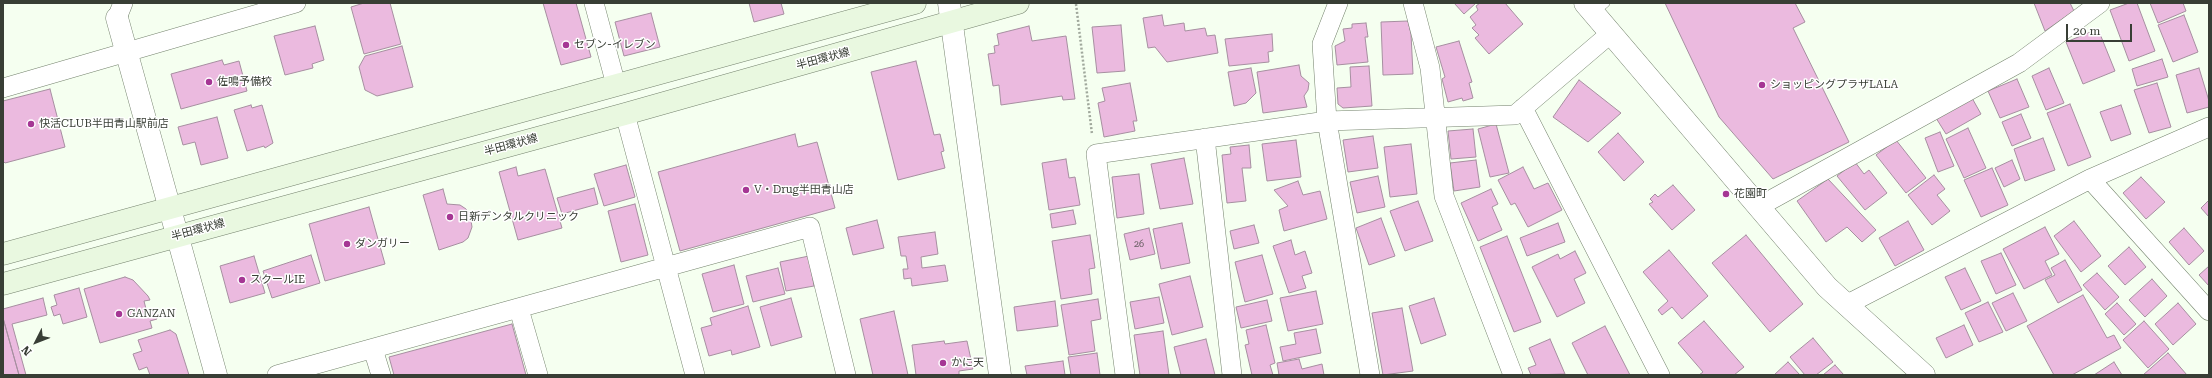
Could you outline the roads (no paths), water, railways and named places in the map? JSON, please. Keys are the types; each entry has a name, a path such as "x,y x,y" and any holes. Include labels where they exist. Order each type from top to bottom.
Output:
{"main road":[{"path":"3,254 915,3"},
{"name":"半田環状線","path":"3,284 625,114 950,12 1018,3"}],"street":[{"path":"3,88 128,54 296,3"},
{"path":"594,3 616,85"},
{"path":"1338,3 1322,44 1327,122 1370,375"},
{"path":"1413,3 1430,68 1435,100 1434,117 1444,196 1513,375"},
{"path":"1758,207 2018,63 2100,3"},
{"path":"1594,6 1610,34 1827,287 1846,306 1924,375"},
{"path":"117,8 169,208 216,375"},
{"path":"950,12 1000,375"},
{"path":"1125,375 1096,154 1327,122 1515,115 1610,34"},
{"path":"1523,108 1660,375"},
{"path":"625,114 695,375"},
{"path":"1846,306 2090,179 2209,127"},
{"path":"1205,138 1232,375"},
{"path":"2090,179 2209,311"},
{"path":"277,375 810,227 846,375"},
{"path":"519,309 538,375"},
{"path":"373,349 381,375"}],"place":[{"name":"セブン-イレブン","path":"566,45"},
{"name":"佐鳴予備校","path":"209,82"},
{"name":"ショッピングプラザLALA","path":"1762,85"},
{"name":"快活CLUB半田青山駅前店","path":"31,124"},
{"name":"V・Drug半田青山店","path":"746,190"},
{"name":"花園町","path":"1726,194"},
{"name":"日新デンタルクリニック","path":"450,217"},
{"name":"ダンガリー","path":"347,244"},
{"name":"スクールIE","path":"242,280"},
{"name":"GANZAN","path":"119,314"},
{"name":"かに天","path":"943,363"}]}
